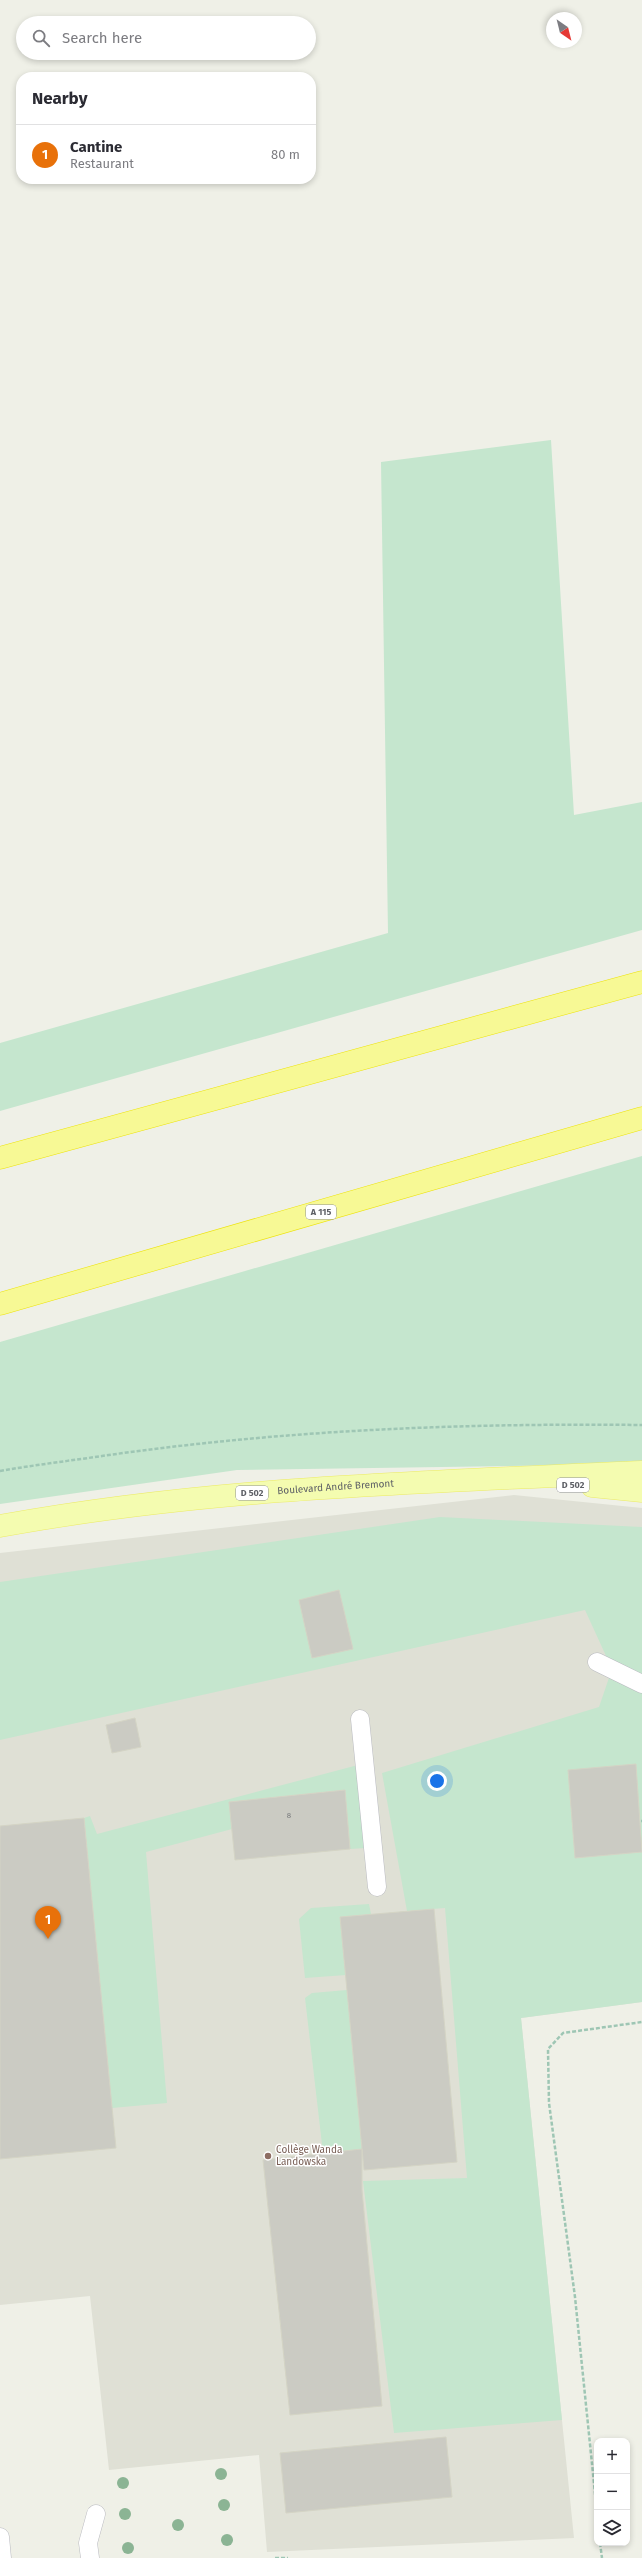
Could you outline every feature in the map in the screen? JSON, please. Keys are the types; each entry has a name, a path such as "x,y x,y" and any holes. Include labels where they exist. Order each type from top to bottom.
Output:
{"highway":[{"path":"0,1158 642,982"},
{"name":"A 115","path":"0,1304 642,1118"}],"main road":[{"name":"Boulevard André Bremont","path":"0,1526 116,1508 237,1495 358,1485 642,1472"},
{"name":"Boulevard André Bremont","path":"505,1478 642,1491"}],"lane":[{"path":"597,1662 642,1684"},
{"path":"360,1719 377,1887"},
{"path":"90,2558 88,2543 96,2514"},
{"path":"0,2537 2,2558"}],"path":[{"path":"0,1471 153,1448 286,1434 510,1424 642,1425"},
{"path":"597,2510 575,2297 549,2103 548,2049 563,2033 642,2022"},
{"path":"600,2546 602,2558"},
{"path":"275,2558 288,2558"}],"shaded area":[{"name":"Collège Wanda Landowska","path":"514,1495 642,1508 642,2002 521,2018 574,2538 267,2552 259,2455 109,2470 90,2296 0,2305 0,1553"}],"green space":[{"path":"551,440 574,815 642,802 642,930 0,1111 0,1043 388,933 381,462"},
{"path":"642,1156 642,1464 237,1470 0,1504 0,1342"},
{"path":"440,1517 642,1527 642,2002 521,2018 562,2420 394,2433 363,2181 467,2178 445,1908 407,1911 382,1773 599,1707 612,1669 585,1610 0,1740 0,1582"},
{"path":"358,1765 366,1848 350,1849 345,1790 229,1802 232,1829 146,1852 167,2103 112,2108 84,1818 90,1816 97,1834"},
{"path":"369,1904 371,1914 340,1917 346,1975 305,1978 299,1919 311,1908"},
{"path":"347,1990 362,2149 323,2153 305,1998 312,1993"}],"building":[{"path":"339,1590 353,1649 312,1658 299,1600"},
{"path":"135,1718 141,1747 112,1753 106,1725"},
{"path":"636,1764 642,1852 575,1858 568,1770"},
{"path":"345,1790 350,1849 235,1860 229,1802"},
{"path":"84,1818 116,2148 0,2159 0,1826"},
{"path":"434,1909 457,2162 364,2170 340,1917"},
{"path":"362,2149 362,2190 382,2406 290,2415 263,2160"},
{"path":"446,2437 452,2497 286,2513 280,2453"}],"place":[{"name":"Cantine","path":"48,1939"},
{"name":"Collège Wanda Landowska","path":"268,2156"}]}
